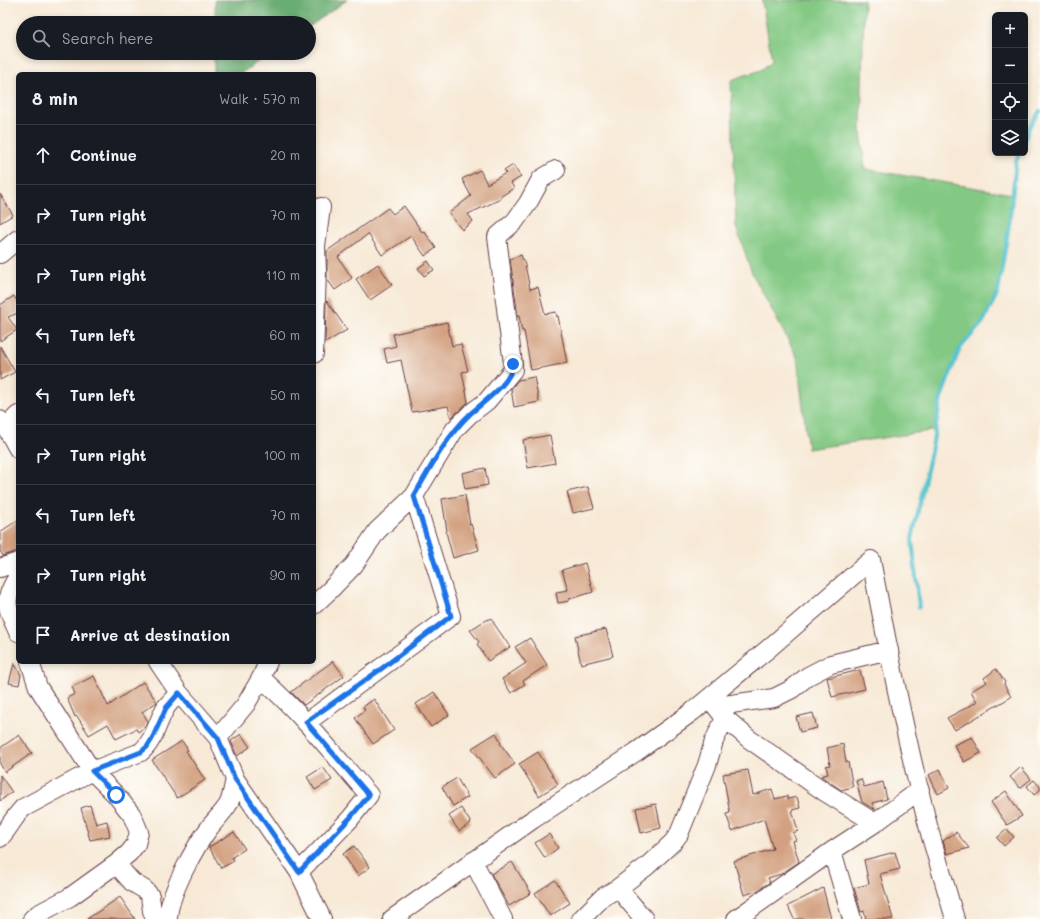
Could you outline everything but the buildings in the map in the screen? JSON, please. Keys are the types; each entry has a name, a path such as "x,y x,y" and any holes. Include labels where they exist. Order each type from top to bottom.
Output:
{"street":[{"path":"316,603 354,564 377,531 414,496 455,429 487,400 513,370 497,237 515,221 528,203 540,179 556,170"},
{"path":"316,246 321,208"},
{"path":"8,421 16,443"},
{"path":"306,722 381,669 451,616 414,496"},
{"path":"581,919 603,897 618,888 647,866 673,842 679,834 707,765 714,741 717,707 768,649 871,560 920,790 931,836 955,919"},
{"path":"0,568 16,563"},
{"path":"16,579 7,598 7,608 16,628"},
{"path":"392,919 532,820 636,752 692,712 774,698 792,689 808,676 831,664 889,650"},
{"path":"31,664 38,687 92,771 116,795 132,815 138,832 136,844 129,853 116,864 70,897 38,914 32,919"},
{"path":"159,664 179,693 218,738 235,779 299,872 322,919"},
{"path":"265,670 279,694 306,722 369,795 350,818 299,872"},
{"path":"218,738 246,704 265,670"},
{"path":"0,838 6,832 15,816 23,808 92,771 141,752 147,747 166,708 179,693"},
{"path":"717,707 749,739 825,792 875,823"},
{"path":"168,919 172,898 193,853 210,827 229,803 235,779"},
{"path":"736,919 920,790"},
{"path":"832,851 852,919"},
{"path":"473,861 503,919"},
{"path":"116,864 132,882 145,890 150,896 152,911 155,919"},
{"path":"618,888 644,919"}],"green space":[{"path":"215,0 347,0 316,22 316,16 215,16"},
{"path":"762,0 864,0 861,130 865,169 1012,194 998,292 983,322 960,348 941,398 936,430 808,449 797,357 752,273 736,227 731,80 761,70 772,61"},
{"path":"214,60 261,60 243,72 214,72"}],"waterway":[{"path":"1028,130 1040,111"},
{"path":"919,607 912,539 941,398 960,348 983,322 998,292 1010,218 1016,161 1018,156"}],"route":[{"path":"116,795 92,771 141,752 147,747 166,708 179,693 218,738 235,779 299,872 350,818 369,795 306,722 381,669 451,616 414,496 455,429 501,386 513,370 513,364"}]}
